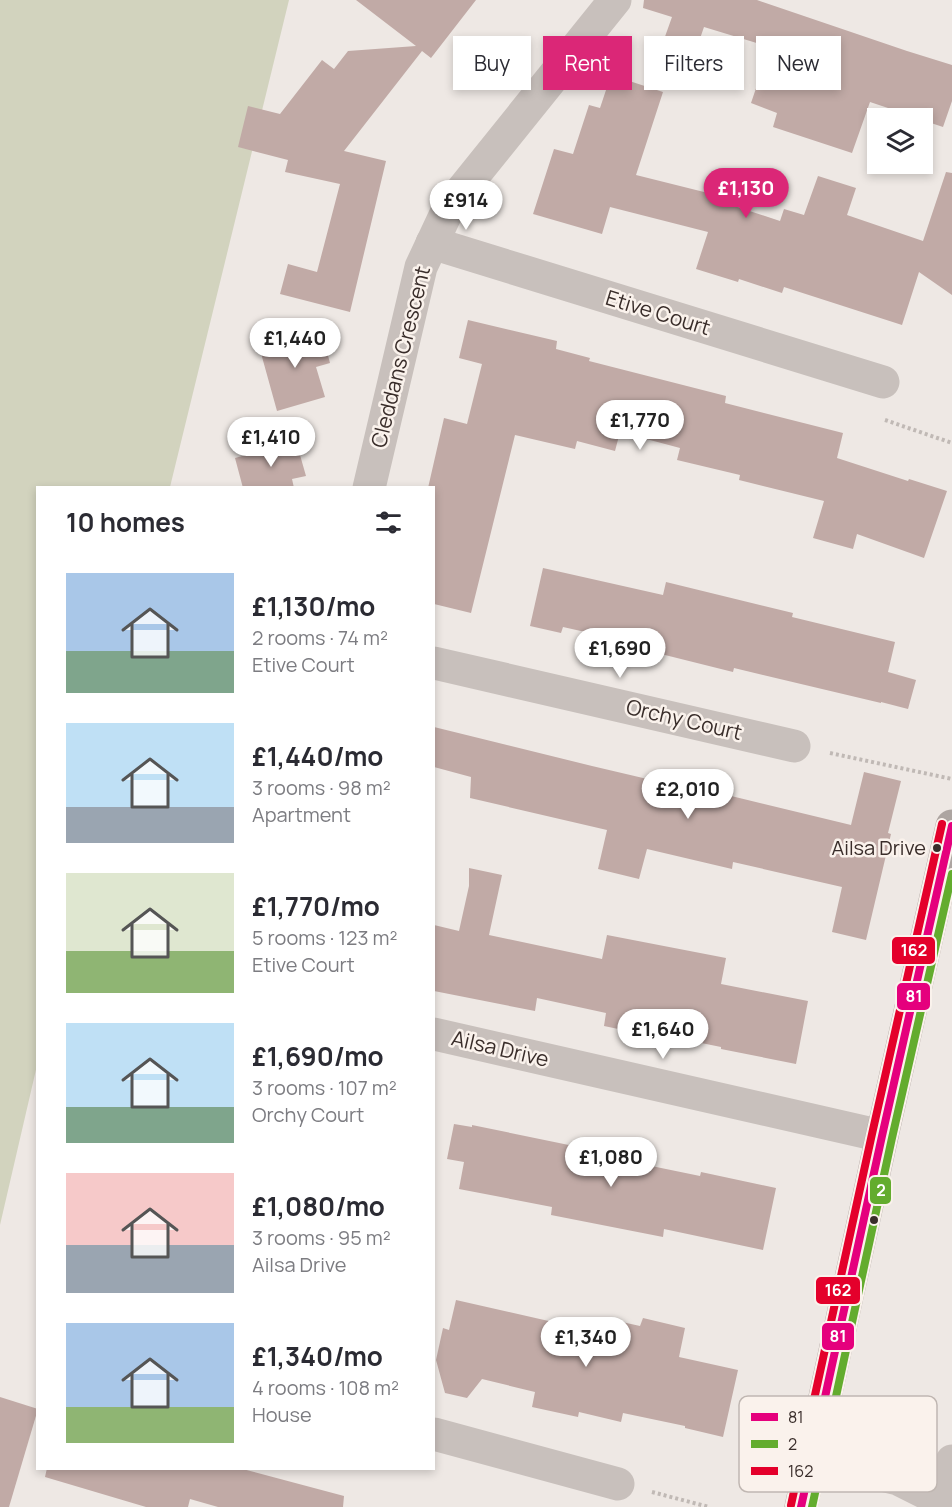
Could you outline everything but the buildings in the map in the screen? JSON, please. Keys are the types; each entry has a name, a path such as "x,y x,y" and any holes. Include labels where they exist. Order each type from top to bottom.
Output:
{"main road":[{"path":"825,1396 952,826"},
{"path":"801,1507 804,1492"}],"street":[{"name":"Cleddans Crescent","path":"369,486 421,267 450,205 615,0"},
{"name":"Etive Court","path":"432,243 883,382"},
{"name":"Orchy Court","path":"435,663 795,746"},
{"name":"Ailsa Drive","path":"435,1034 882,1136"},
{"path":"435,1434 618,1484"},
{"path":"924,1492 948,1504 952,1461"}],"path":[{"path":"883,382 883,420 952,443"},
{"path":"795,746 952,779"},
{"path":"618,1484 709,1507"}],"green space":[{"path":"0,0 289,0 170,486 36,486 36,1070 0,1225"}],"transit line":[{"name":"162","path":"815,1396 942,824"},
{"name":"81","path":"825,1396 952,826"},
{"name":"2","path":"836,1396 952,874"},
{"name":"162","path":"791,1505 794,1492"},
{"name":"81","path":"801,1507 804,1492"},
{"name":"2","path":"812,1507 815,1492"}],"place":[{"name":"Ailsa Drive","path":"937,848"}]}
